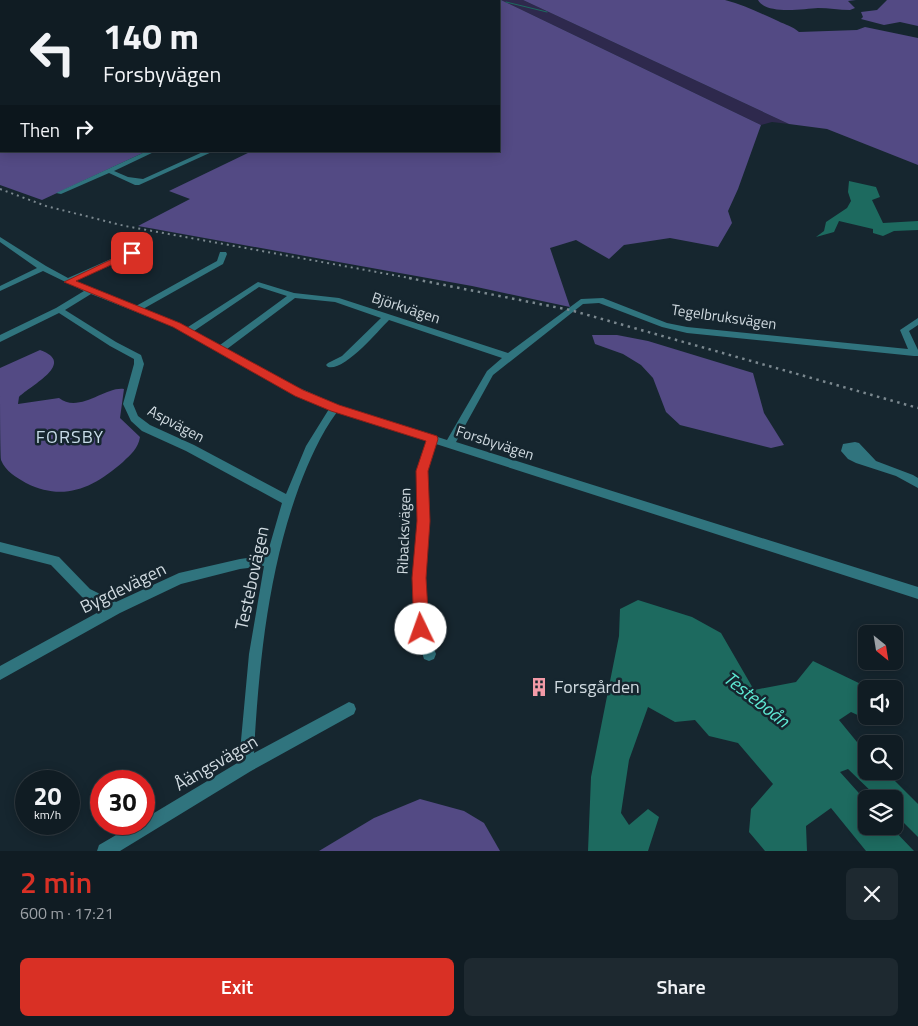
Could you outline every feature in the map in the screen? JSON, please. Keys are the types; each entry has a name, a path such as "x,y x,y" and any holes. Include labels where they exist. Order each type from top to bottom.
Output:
{"street":[{"path":"59,193 151,152"},
{"path":"110,171 137,184 209,152"},
{"name":"Forsbyvägen","path":"0,239 43,268 68,282 138,308 188,331 292,389 335,408 918,593"},
{"path":"68,282 132,253"},
{"path":"138,308 209,269 220,262 223,254"},
{"path":"0,289 43,268"},
{"name":"Björkvägen","path":"188,331 258,284 293,295 336,300 508,357"},
{"path":"0,339 59,310 90,291"},
{"path":"221,349 293,295"},
{"name":"Tegelbruksvägen","path":"450,444 490,374 508,357 581,302 600,300 665,325 687,330 916,353"},
{"name":"Aspvägen","path":"59,310 113,344 138,357 139,364 128,404 131,414 138,422 146,428 190,448 288,500"},
{"path":"331,366 344,358 388,316"},
{"name":"Tegelbruksvägen","path":"916,353 904,330 918,321"},
{"name":"Testebovägen","path":"246,766 249,709 257,634 270,560 288,500 312,443 335,408"},
{"name":"Ribacksvägen","path":"429,654 421,629 419,578 424,521 422,471 433,439"},
{"path":"872,463 900,472 918,484"},
{"path":"0,547 55,561 86,593 116,609"},
{"name":"Bygdevägen","path":"0,673 116,609 179,579 240,564 270,560"},
{"name":"Åängsvägen","path":"105,851 246,766 349,709"}],"shaded area":[{"path":"500,0 761,125 728,211 732,223 718,247 670,238 624,245 609,259 576,240 550,248 570,307 472,286 138,226 190,199 169,191 250,152 500,152"},
{"path":"501,0 523,0 789,124 772,122 761,125"},
{"path":"523,0 725,0 758,12 799,32 857,30 865,27 918,38 918,165 827,129 789,124"},
{"path":"758,0 856,0 848,1 855,8 850,10 818,8 785,10 769,8 762,5"},
{"path":"887,0 918,0 918,26 900,22 884,25 861,19 863,17 861,12 877,10"},
{"path":"0,152 145,152 42,200 0,185"},
{"path":"592,335 617,335 648,341 753,373 764,413 784,445 771,448 680,425 666,412 653,378 641,365 623,354 595,344"},
{"path":"40,350 50,355 54,361 53,367 48,374 19,397 18,404 59,398 75,403 109,391 124,389 120,418 140,437 136,448 112,471 89,485 65,492 40,489 26,483 8,471 1,460 0,368"},
{"path":"420,799 464,811 484,823 500,851 319,851 374,818"}],"water":[{"path":"849,181 876,187 880,197 872,200 883,223 918,221 918,230 894,231 883,236 873,233 873,229 839,221 834,232 816,237 824,231 826,222 847,208 851,201 848,192"},
{"name":"Testeboån","path":"638,600 692,617 721,633 754,690 796,682 813,661 858,683 858,715 851,712 839,720 858,743 858,779 848,769 840,772 858,792 858,835 899,835 914,851 866,851 831,808 806,826 807,851 765,851 749,832 751,809 773,784 738,743 709,736 695,720 675,722 648,707 629,760 621,813 629,825 648,809 659,817 648,851 588,851 591,777 619,636 620,609"},
{"path":"859,780 894,780 918,804 918,837 903,822 903,790 870,790"}],"waterway":[{"path":"506,2 547,12"}],"railway":[{"path":"0,189 46,206 125,226 415,279"},
{"path":"409,278 570,310 918,408"}],"place":[{"name":"Forsgården","path":"539,687"}],"district":[{"name":"FORSBY","path":"70,437"}],"route":[{"path":"132,253 68,282 138,308 177,325 299,393 335,408 433,439 422,471 424,521 419,578 421,629"}]}
